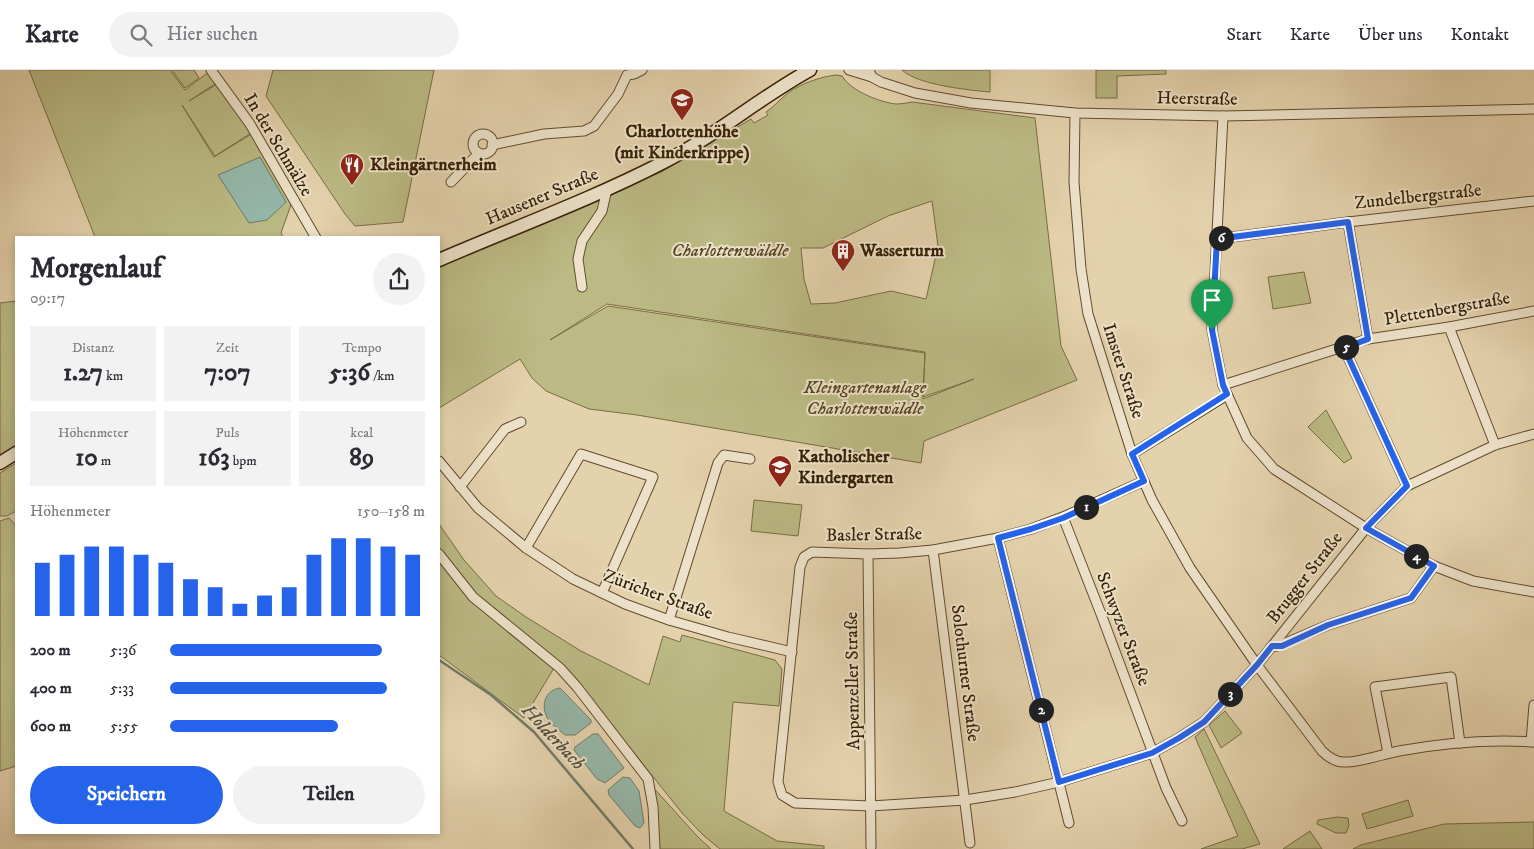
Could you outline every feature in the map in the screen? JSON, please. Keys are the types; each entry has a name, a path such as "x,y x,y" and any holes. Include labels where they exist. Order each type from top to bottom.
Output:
{"main road":[{"name":"Hausener Straße","path":"440,260 607,189 663,163 702,141 810,70"},
{"path":"0,463 15,454"}],"street":[{"name":"In der Schmälze","path":"211,70 250,124 315,236"},
{"path":"451,182 478,153 488,152 492,145 544,134 584,131 594,126 618,94 624,72 634,74 642,70"},
{"name":"Heerstraße","path":"850,70 871,73 893,87 915,93 971,103 1075,113 1223,116 1534,109"},
{"name":"Imster Straße","path":"1075,113 1074,182 1081,269 1088,314 1132,454 1157,508 1190,568 1257,665 1322,752 1337,761 1347,762 1388,753 1460,743 1533,742"},
{"path":"1223,116 1212,330 1223,385 1247,438 1274,469 1366,528 1434,566 1473,581 1534,592"},
{"path":"478,153 473,146 476,137 488,136 492,145"},
{"path":"582,287 578,259 582,241 602,211 607,189"},
{"name":"Zundelbergstraße","path":"1217,239 1534,201"},
{"path":"1348,222 1368,339"},
{"name":"Plettenbergstraße","path":"1223,385 1368,339 1449,327 1534,311"},
{"path":"1449,327 1495,445"},
{"path":"1344,348 1407,486"},
{"path":"1132,454 1227,394"},
{"path":"460,487 505,428 521,422"},
{"name":"Brugger Straße","path":"1257,665 1366,528 1407,486 1495,445 1534,434"},
{"path":"526,548 581,454 653,477 602,593"},
{"path":"669,620 718,463 724,455 750,459"},
{"name":"Züricher Straße","path":"440,462 478,508 526,548 573,579 625,604 669,620 728,637 792,652"},
{"name":"Basler Straße","path":"1144,481 1063,518 998,538 933,550 868,554 812,552 804,558 800,567 778,782 782,795 795,802 871,806 965,800 1015,792 1059,782 1152,753 1179,738 1204,722 1257,665"},
{"name":"Schwyzer Straße","path":"1063,518 1152,753"},
{"path":"998,538 1069,823"},
{"name":"Solothurner Straße","path":"933,550 965,800"},
{"name":"Appenzeller Straße","path":"868,554 871,806"},
{"path":"440,555 473,597 560,668 577,687 648,780 653,807 655,849"},
{"name":"Brugger Straße","path":"1272,646 1282,646 1328,625 1411,598 1434,566"},
{"path":"1388,753 1375,687 1451,677 1460,743"},
{"path":"1533,742 1534,705"},
{"path":"1152,753 1182,821"},
{"path":"965,800 970,843"},
{"path":"871,806 872,847"}],"green space":[{"path":"29,70 170,70 185,90 210,71 218,82 189,101 219,83 251,133 215,156 182,105 214,157 253,133 292,202 281,233 282,236 95,236"},
{"path":"172,70 194,70 199,78 185,88"},
{"path":"273,70 434,70 403,222 355,226 266,96"},
{"path":"902,70 990,70 990,92 931,83 909,75"},
{"path":"1096,70 1166,70 1166,74 1117,76 1117,98 1096,98"},
{"path":"842,76 859,91 889,103 912,102 1035,118 1061,346 1077,380 924,441 921,463 637,415 589,409 546,391 532,378 520,359 440,407 440,265 661,172 751,119 754,123 768,115 766,112 793,90 811,81 825,77","holes":["932,201 938,246 926,299 891,291 835,303 811,304 804,279 801,248 823,248 888,216","607,304 925,353 608,306 550,340","974,379 923,399 923,397"]},
{"path":"1304,272 1311,303 1273,309 1268,277"},
{"path":"15,301 15,449 0,458 0,303"},
{"path":"1326,410 1352,458 1344,463 1308,427"},
{"path":"15,464 15,512 7,516 0,516 0,473"},
{"path":"754,500 802,505 798,536 751,531"},
{"path":"9,518 15,525 15,766 0,771 0,521"},
{"path":"440,525 464,560 496,596 581,651 649,685 663,636 680,642 682,635 775,660 782,669 779,706 733,702 724,811 777,841 824,846 824,849 720,849 703,835 682,813 593,704 472,591 449,564 440,549"},
{"path":"440,560 471,599 507,631 554,668 524,718 440,656"},
{"path":"1225,711 1242,733 1221,748 1209,725"},
{"path":"1204,729 1260,844 1242,849 1201,849 1238,836 1195,737"},
{"path":"650,784 698,837 711,849 657,849"},
{"path":"1408,800 1413,816 1367,829 1362,814"},
{"path":"1337,817 1348,818 1349,826 1346,833 1336,833 1317,824 1318,820"},
{"path":"1534,822 1534,849 1353,849 1361,845 1444,824"},
{"path":"1310,831 1322,849 1283,849"}],"shaded area":[{"path":"260,157 286,202 267,220 249,223 218,175"},
{"path":"560,688 591,720 591,723 575,735 565,735 551,723 546,715 544,706 546,697 555,689"},
{"path":"593,734 598,734 624,768 605,783 597,779 574,750 575,747"},
{"path":"623,777 630,778 639,791 644,823 640,828 635,826 609,795 608,790"}],"waterway":[{"name":"Holderbach","path":"440,661 491,695 534,732 633,849"}],"place":[{"name":"Charlottenhöhe (mit Kinderkrippe)","path":"682,121"},
{"name":"Kleingärtnerheim","path":"352,186"},
{"name":"Wasserturm","path":"843,272"},
{"name":"Katholischer Kindergarten","path":"780,488"}],"route":[{"path":"1348,222 1368,339 1344,348 1407,486 1366,528 1434,566 1411,598 1328,625 1282,646 1272,646 1204,722 1179,738 1152,753 1059,782 998,538 1063,518 1144,481 1132,454 1227,394 1223,385 1212,330 1217,239 1348,222"}],"park label":[{"name":"Charlottenwäldle","path":"730,251"},
{"name":"Kleingartenanlage Charlottenwäldle","path":"865,398"}]}
